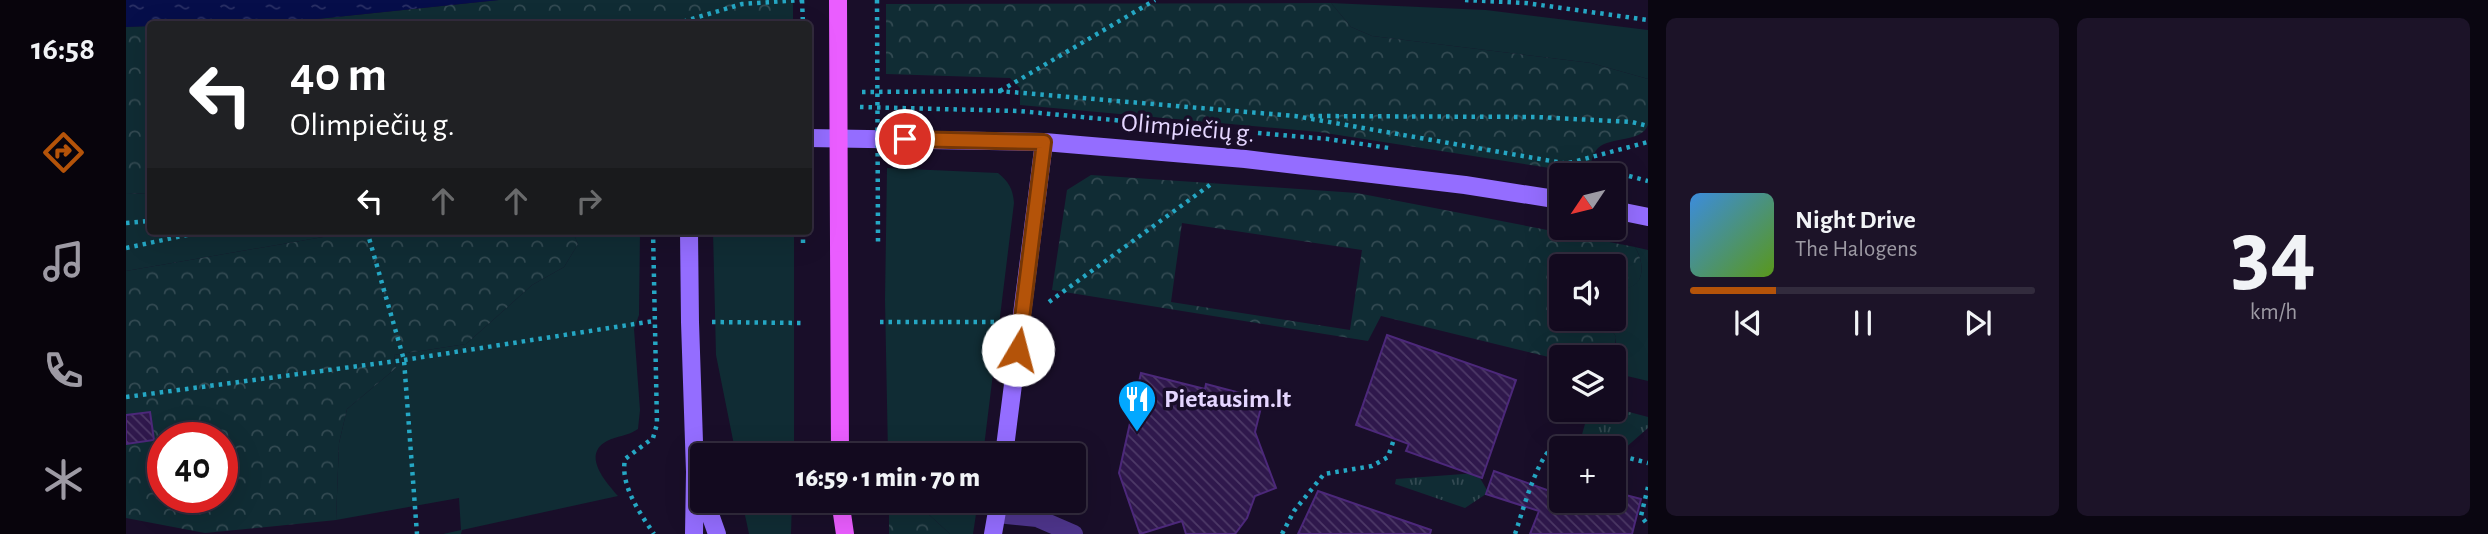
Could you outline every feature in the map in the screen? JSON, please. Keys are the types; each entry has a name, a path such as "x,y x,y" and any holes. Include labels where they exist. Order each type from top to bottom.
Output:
{"main road":[{"path":"838,0 840,443"},
{"path":"833,534 838,513"},
{"path":"842,513 845,534"}],"street":[{"name":"Olimpiečių g.","path":"812,138 1044,142 1245,159 1465,185 1549,198"},
{"path":"1006,443 1044,142"},
{"path":"1626,212 1648,217"},
{"path":"690,235 694,443"},
{"path":"694,513 694,534"},
{"path":"710,513 717,534"},
{"path":"993,534 997,513"},
{"path":"1019,513 1074,534"}],"path":[{"path":"685,21 742,4 802,0 803,21"},
{"path":"877,0 878,242"},
{"path":"999,91 1155,0"},
{"path":"1465,0 1526,3 1648,20"},
{"path":"849,92 999,91 1295,116 1536,117 1632,122 1648,126"},
{"path":"1295,116 1559,163"},
{"path":"1569,163 1648,142"},
{"path":"880,323 1022,322 1245,159"},
{"path":"1626,175 1648,181"},
{"path":"126,223 147,221"},
{"path":"126,248 186,235"},
{"path":"369,235 404,360 417,534"},
{"path":"653,235 657,424 653,438 625,459 624,465 630,497 654,534"},
{"path":"803,235 803,243"},
{"path":"126,397 404,360 654,321"},
{"path":"690,322 802,323"},
{"path":"1282,534 1294,511 1324,474 1372,466 1388,457 1394,439"},
{"path":"1515,534 1542,459 1549,451"},
{"path":"1626,457 1648,463"},
{"path":"1648,487 1641,516 1648,525"}],"green space":[{"path":"499,0 793,0 793,21 298,21"},
{"path":"1331,3 1486,10 1648,30 1648,79 1591,63 1372,36 1351,27"},
{"path":"1331,3 1351,27 1372,36 1591,63 1648,79 1648,125 1644,131 1633,137 1610,142 1598,148 1592,163 1549,163 1549,168 1319,132 1020,105 1020,88 1010,78 886,74 886,4"},
{"path":"147,26 147,193 126,194 126,27"},
{"path":"887,168 998,173 1008,183 1014,203 984,443 888,443 885,300"},
{"path":"1091,175 1357,193 1549,230 1549,240 1599,240 1635,247 1641,264 1640,278 1626,288 1626,254 1549,254 1549,331 1612,331 1616,337 1615,345 1549,345 1549,357 1381,316 1368,341 1052,290 1067,190","holes":["1182,223 1362,250 1350,330 1171,302"]},
{"path":"147,193 147,235 335,235 126,271 126,194"},
{"path":"335,235 574,235 578,244 564,267 532,285 466,344 394,355 396,368 347,409 339,443 336,520 205,533 126,518 126,271"},
{"path":"574,235 640,235 639,315 634,329 640,410 638,429 607,441 596,454 598,468 618,496 462,530 461,534 443,534 461,530 459,498 336,520 339,443 347,409 396,368 394,355 466,344 532,285 564,267 578,244"},
{"path":"713,235 794,235 794,443 734,443 716,355"},
{"path":"1635,247 1648,250 1648,381 1626,376 1626,345 1616,345 1616,337 1612,331 1626,331 1626,288 1640,278 1639,255"},
{"path":"1626,411 1648,417 1648,428 1626,447 1626,436 1582,436 1586,422 1626,422"},
{"path":"1477,473 1487,490 1486,494 1465,508 1395,484 1396,479"},
{"path":"745,513 792,513 791,534 749,534"},
{"path":"889,513 927,513 950,534 889,534"},
{"path":"927,513 976,513 973,534 950,534"}],"water":[{"path":"126,0 499,0 298,21 147,21 147,26 126,27"}],"building":[{"path":"1387,335 1516,380 1482,478 1406,451 1409,444 1356,425"},
{"path":"1141,373 1205,389 1206,384 1263,399 1255,432 1276,488 1255,496 1247,518 1235,534 1186,534 1182,521 1140,534 1119,473"},
{"path":"150,412 151,422 147,422 147,441 126,444 126,415"},
{"path":"1494,471 1549,491 1549,513 1626,513 1626,495 1641,499 1632,534 1530,534 1539,511 1486,494"},
{"path":"1318,491 1431,530 1430,534 1298,534"}],"place":[{"name":"Pietausim.lt","path":"1137,433"}],"route":[{"path":"905,139 1044,142 1018,350"}]}
